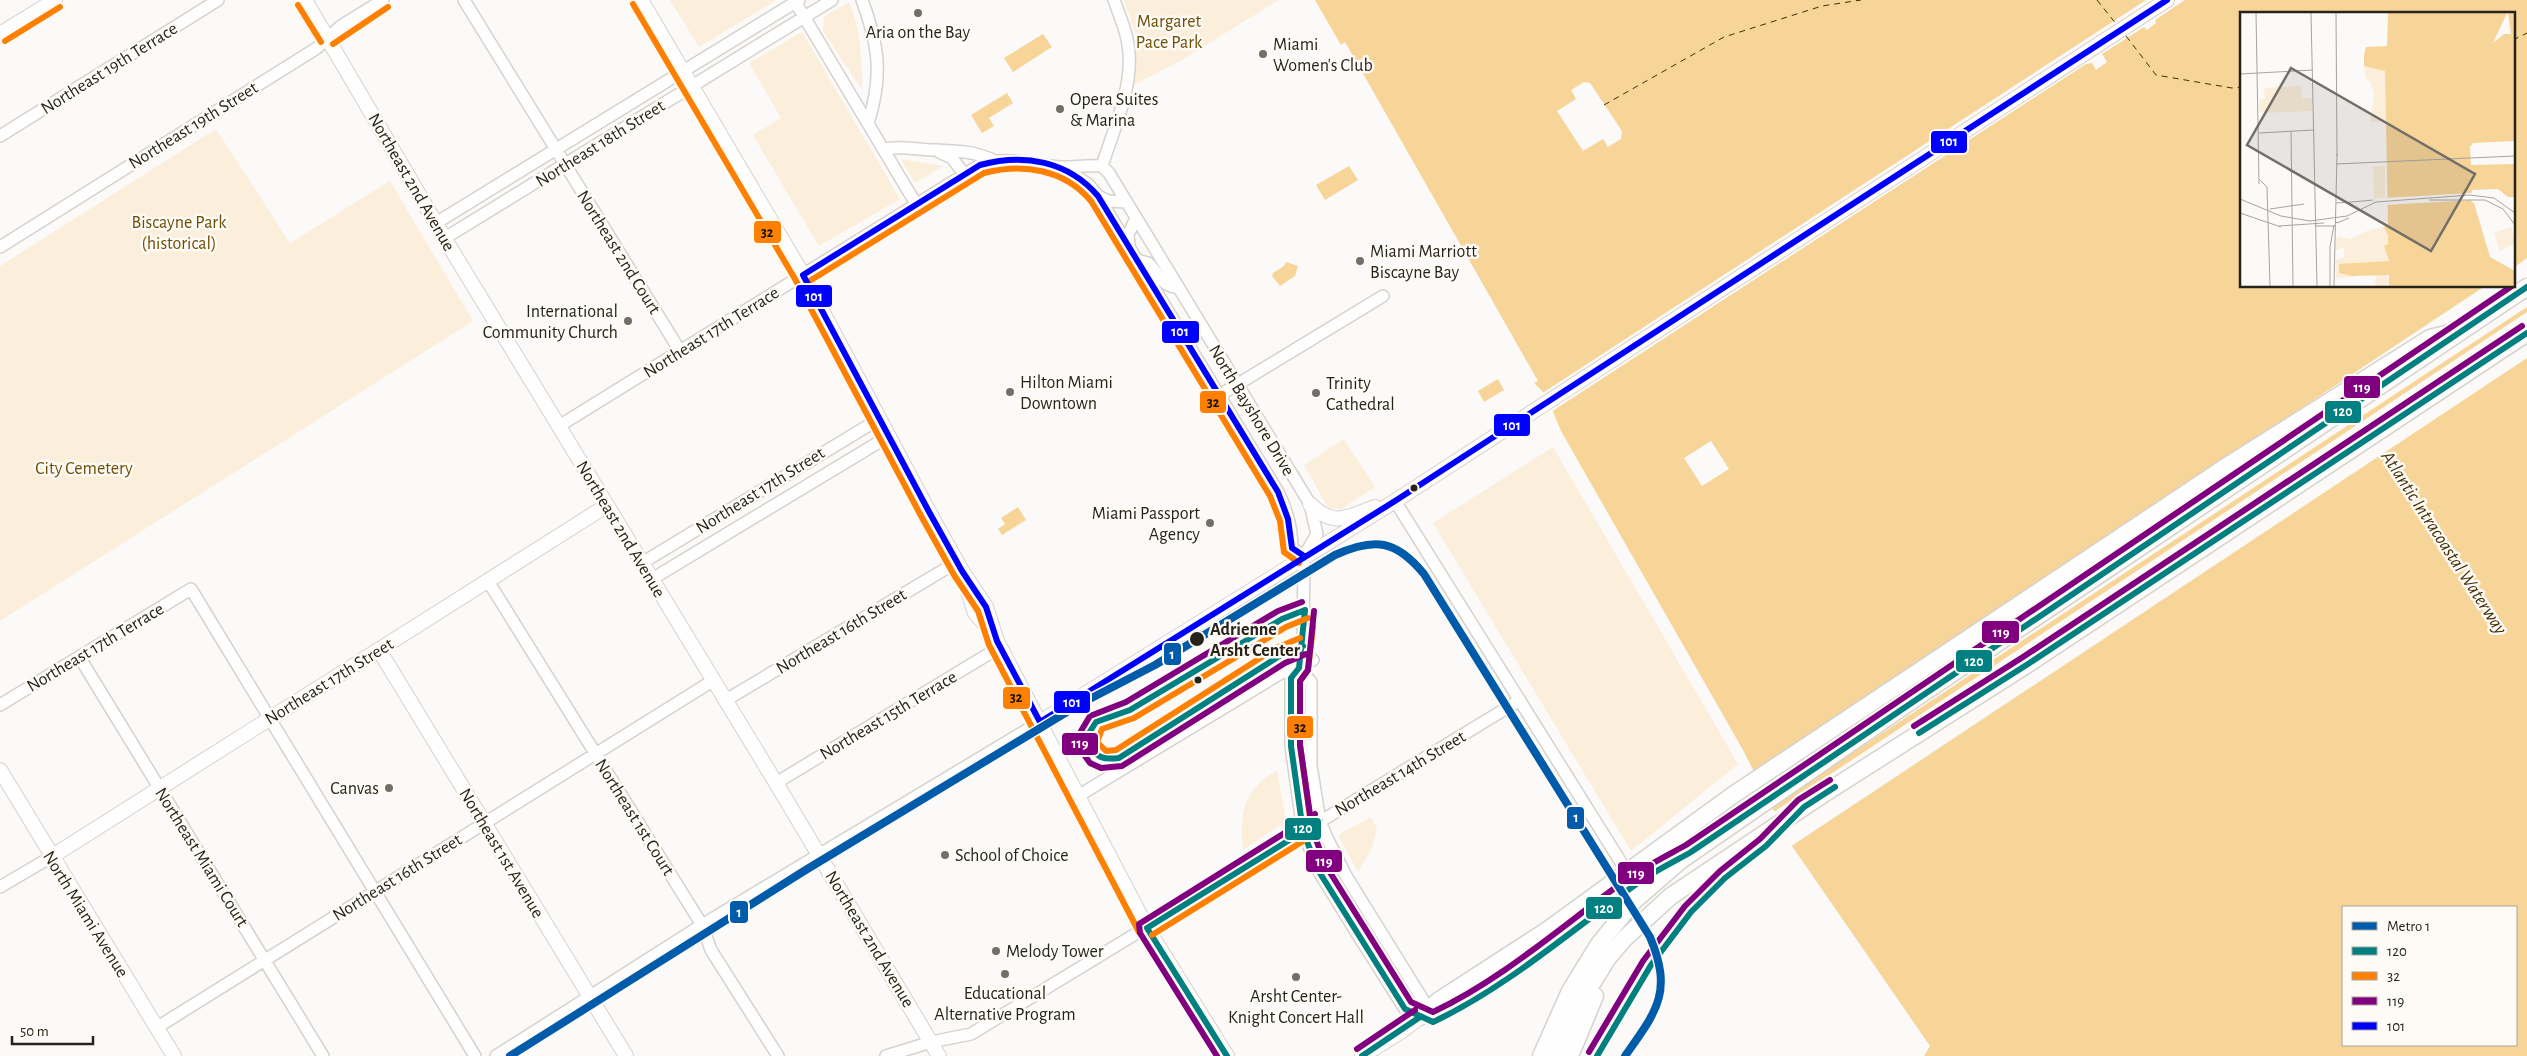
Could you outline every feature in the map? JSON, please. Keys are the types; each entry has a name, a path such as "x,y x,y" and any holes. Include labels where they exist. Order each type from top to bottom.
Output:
{"highway":[{"path":"1541,1056 1570,991 1603,939 1634,901 1692,852 2527,287"},
{"path":"1420,1017 1438,1001 1549,929 1733,795 2300,419 2430,338 2462,330"},
{"path":"1556,1056 1593,980 1613,950 1671,896 1804,807 2028,664 2527,333"},
{"path":"1570,1056 1600,986 1625,948 1630,933"}],"main road":[{"path":"0,34 55,0"},
{"name":"Northeast 2nd Avenue","path":"306,0 436,223 606,506 714,680 939,1056"},
{"path":"641,0 803,275 959,566 986,607 998,641 1147,928 1227,1056"},
{"path":"1040,722 1395,501 2167,0"},
{"path":"1310,504 1320,514 1333,519 1395,501"},
{"name":"Northeast 17th Street","path":"51,857 606,506"},
{"name":"Northeast 1st Avenue","path":"379,650 626,1056"},
{"name":"North Miami Avenue","path":"0,770 51,857 174,1056"},
{"path":"1362,1056 1402,1031 1420,1017"}],"street":[{"name":"Northeast 19th Terrace","path":"0,136 218,0"},
{"name":"Northeast 19th Street","path":"0,247 317,48 328,37 383,0"},
{"name":"Northeast 2nd Court","path":"464,0 680,351"},
{"name":"Northeast 18th Street","path":"445,238 832,0"},
{"path":"862,0 870,21 878,70 877,95 868,123"},
{"path":"884,149 898,146 977,153 993,160 1062,167 1102,166 1121,107 1129,73 1129,52 1126,37 1114,0"},
{"name":"Northeast 18th Street","path":"436,223 796,1"},
{"path":"796,1 916,204"},
{"path":"935,150 952,158 964,174"},
{"name":"Northeast 17th Terrace","path":"559,426 964,174 993,160"},
{"name":"North Bayshore Drive","path":"1102,166 1109,173 1310,504 1316,534 1304,556 1305,610 1299,668 1291,678 1291,746 1303,831 1318,870 1358,935 1405,1009 1420,1017"},
{"name":"North Bayshore Drive","path":"1062,167 1088,184 1098,196 1138,260 1278,492 1286,508 1292,533 1292,548 1304,556"},
{"path":"1098,196 1108,201 1126,202"},
{"path":"1129,248 1128,235 1136,218"},
{"path":"1138,260 1148,262 1162,282 1168,287 1178,288"},
{"path":"1220,395 1383,296"},
{"name":"Northeast 17th Street","path":"642,563 880,419"},
{"name":"Northeast 17th Street","path":"652,579 889,436"},
{"path":"1395,501 1622,864"},
{"name":"Northeast 16th Street","path":"726,700 959,566"},
{"name":"Northeast 1st Court","path":"488,581 702,925 712,950 778,1056"},
{"name":"Northeast 17th Terrace","path":"0,705 80,658 190,589 269,718"},
{"name":"Northeast 15th Terrace","path":"776,783 998,641"},
{"name":"Northeast Miami Court","path":"80,658 323,1056"},
{"path":"1078,796 1281,673 1299,668 1313,660"},
{"path":"1299,668 1311,682 1311,766 1320,821 1338,861 1423,1000 1420,1017"},
{"name":"Northeast 16th Street","path":"156,1028 714,680"},
{"name":"Northeast 14th Street","path":"886,1056 931,1042 971,1034 1520,700"},
{"path":"269,718 475,1056"},
{"path":"496,1056 702,925 1040,722"},
{"path":"0,887 51,857"},
{"path":"1358,935 1375,924"}],"green space":[{"path":"670,0 774,0 775,1 699,47"},
{"name":"Margaret Pace Park","path":"1124,0 1279,0 1180,61 1134,85 1136,35"},
{"path":"849,2 860,46 862,90 823,31 824,17"},
{"path":"802,32 900,199 819,246 753,135 781,118 749,63"},
{"name":"City Cemetery","path":"216,129 290,243 390,181 473,321 0,621 0,266"},
{"path":"901,159 943,166 915,183"},
{"path":"1344,439 1375,487 1341,509 1330,508 1304,465"},
{"path":"1553,447 1738,764 1631,851 1433,523"},
{"path":"1277,770 1286,821 1243,850 1242,824 1246,804 1256,786"},
{"path":"1371,817 1377,828 1372,848 1358,872 1339,837 1341,833"}],"water":[{"name":"Atlantic Intracoastal Waterway","path":"1315,0 2527,0 2527,1056 1924,1056 1930,1046 1792,846 1743,750 1561,431 1546,395 1534,383 1538,381 1345,42 1341,45"},
{"path":"1043,34 1052,47 1013,72 1004,58"},
{"path":"1007,93 1013,103 989,118 994,126 982,133 971,115"},
{"path":"1349,166 1358,180 1325,200 1316,185"},
{"path":"1286,262 1298,266 1295,276 1280,286 1272,276"},
{"path":"1498,379 1504,390 1484,402 1478,391"},
{"path":"1018,507 1026,520 1002,535 998,529 1005,524 1001,518"}],"pier":[{"path":"2146,0 2185,0 2155,20 2156,23 2147,30 2144,27 2102,54 2107,62 2096,70 2092,63 2086,64 1551,412 1541,394"},
{"path":"1584,82 1590,83 1622,131 1621,139 1608,147 1603,139 1583,151 1557,111 1576,99 1571,90"},
{"path":"2527,258 2527,307 1769,808 1752,773 2482,288 2514,288 2514,267"},
{"path":"2527,312 2527,358 1790,847 1772,813"},
{"path":"1711,441 1729,469 1702,486 1684,458"}],"ferry route":[{"path":"1604,105 1724,37 1822,6 1861,0"},
{"path":"2097,0 2117,25"},
{"path":"2514,40 2527,33"},
{"path":"2126,36 2156,75 2232,88 2240,87"}],"metro line":[{"name":"1","path":"510,1056 804,871 1080,704 1155,665 1335,555 1349,549 1373,544 1394,548 1404,554 1424,574 1650,937 1657,956 1661,987 1653,1013 1625,1056"}],"transit line":[{"name":"101","path":"1304,556 1292,548 1288,519 1278,492 1098,196 1073,175 1059,168 1029,160 996,161 980,165 803,275 928,510 962,571 986,607 997,641 1040,722 1395,501 2167,0"},
{"name":"32","path":"633,4 795,279 920,514 954,575 978,611 989,645 1139,932"},
{"name":"32","path":"298,5 321,42"},
{"name":"32","path":"5,41 60,7"},
{"name":"32","path":"333,44 388,7"},
{"name":"32","path":"808,282 984,173 999,170 1028,169 1056,175 1080,190 1091,201 1270,496 1280,521 1284,552 1299,563"},
{"name":"120","path":"1305,610 1299,668 1291,678 1291,746 1303,831 1318,870 1405,1009 1433,1022 1512,976 1642,880 1691,852 2527,287"},
{"name":"119","path":"1314,611 1308,670 1300,681 1300,745 1312,829 1326,866 1411,1002 1433,1012 1485,983 1630,877 1686,845 2509,288"},
{"name":"119","path":"1914,726 2023,657 2522,326"},
{"name":"120","path":"1919,733 2028,664 2527,333"},
{"name":"119","path":"1302,602 1278,611 1126,702 1090,716 1081,731 1080,749 1090,763 1101,768 1122,766 1285,663 1306,654"},
{"name":"120","path":"1303,646 1281,655 1119,758 1109,759 1101,757 1088,745 1089,733 1096,722 1130,710 1282,619 1305,610"},
{"name":"32","path":"1300,638 1276,648 1116,750 1106,751 1097,742 1102,729 1134,718 1286,627 1308,618"},
{"name":"32","path":"1312,830 1300,745 1300,681 1308,670 1313,627"},
{"name":"119","path":"1589,1052 1643,961 1685,906 1720,871 1760,839 1798,800 1830,780"},
{"name":"120","path":"1597,1056 1651,965 1691,912 1725,878 1766,846 1804,807 1835,787"},
{"name":"119","path":"1217,1056 1140,933 1139,924 1315,814"},
{"name":"120","path":"1147,928 1320,821"},
{"name":"32","path":"1152,935 1308,838"},
{"name":"120","path":"1147,928 1227,1056"},
{"name":"119","path":"1357,1049 1415,1010"},
{"name":"120","path":"1362,1056 1420,1017"}],"place":[{"name":"Aria on the Bay","path":"918,13"},
{"name":"Miami Women's Club","path":"1263,54"},
{"name":"Opera Suites & Marina","path":"1060,109"},
{"name":"Miami Marriott Biscayne Bay","path":"1360,261"},
{"name":"International Community Church","path":"628,321"},
{"name":"Hilton Miami Downtown","path":"1010,392"},
{"name":"Trinity Cathedral","path":"1316,393"},
{"name":"Miami Passport Agency","path":"1210,523"},
{"name":"Adrienne Arsht Center","path":"1197,639"},
{"name":"Canvas","path":"389,788"},
{"name":"School of Choice","path":"945,855"},
{"name":"Melody Tower","path":"996,951"},
{"name":"Educational Alternative Program","path":"1005,974"},
{"name":"Arsht Center- Knight Concert Hall","path":"1296,977"}],"park label":[{"name":"Biscayne Park (historical)","path":"179,232"}]}
